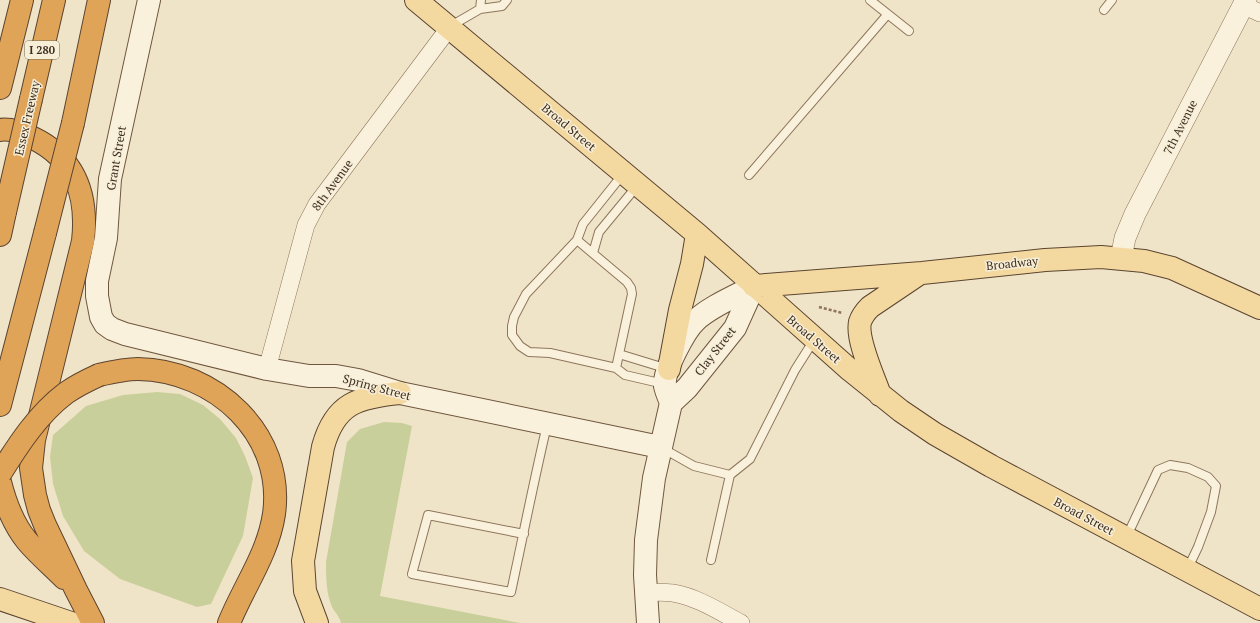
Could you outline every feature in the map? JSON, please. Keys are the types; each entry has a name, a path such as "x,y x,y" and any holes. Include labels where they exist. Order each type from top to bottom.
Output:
{"highway":[{"name":"I 280","path":"0,88 22,0"},
{"name":"Essex Freeway","path":"0,236 54,0"},
{"path":"0,405 46,233 73,123 98,0"},
{"path":"0,130 6,129 17,131 41,142 52,150 70,169 84,202 83,241 34,440 31,468 35,495 45,525 76,590 94,623"},
{"path":"0,474 24,438 49,408 68,392 99,375 138,369 164,371 188,378 208,388 232,405 244,416 258,436 264,447 272,472 274,493 274,513 265,549 229,623"},
{"path":"0,482 11,512 26,540 76,590"}],"main road":[{"name":"Grant Street","path":"101,317 97,296 98,281 106,238 110,178 149,0"},
{"name":"Broad Street","path":"416,0 697,234 754,286 880,395 917,422 1011,477 1260,609"},
{"path":"648,623 645,560 646,540 680,310 692,264 697,234"},
{"name":"Broadway","path":"754,286 922,273 1045,260 1101,257 1151,262 1172,268 1260,308"},
{"path":"880,395 860,334 861,320 870,307 922,273"},
{"path":"668,386 682,339 696,320 710,310 754,286"},
{"name":"Clay Street","path":"668,386 687,388 735,328 754,286"},
{"name":"Spring Street","path":"101,317 105,324 112,329 125,334 267,369 309,376 336,376 400,394 660,447"},
{"path":"317,623 305,590 303,561 322,447 326,434 331,423 338,415 356,402 366,398 400,394"},
{"path":"0,599 71,623"}],"street":[{"name":"7th Avenue","path":"1121,258 1125,238 1135,214 1250,6"},
{"name":"8th Avenue","path":"267,369 306,225 311,214 449,28"},
{"path":"646,592 664,592 675,594 698,602 741,623"}],"lane":[{"path":"449,28 480,4 502,6 507,0"},
{"path":"870,0 909,31"},
{"path":"1104,10 1112,0"},
{"path":"749,175 887,15"},
{"path":"631,179 583,224 577,240 526,294 514,317 512,335 520,346 529,352 550,353 616,368 625,375 668,386"},
{"path":"593,253 599,232 631,179"},
{"path":"577,240 627,282 631,288 632,294 616,368"},
{"path":"710,560 730,475 750,459 795,370 815,339"},
{"path":"618,354 668,386"},
{"path":"524,534 428,515 412,574 511,592 524,534 548,424"},
{"path":"660,447 694,466 730,475"},
{"path":"1126,538 1158,470 1170,465 1188,468 1208,477 1216,486 1211,512 1198,547 1186,570"}],"path":[{"path":"816,310 819,306 848,315"}],"green space":[{"path":"157,392 180,394 203,405 220,419 236,438 245,456 253,478 243,536 211,604 197,607 120,579 84,551 63,516 53,484 50,457 53,435 86,406 123,395"},
{"path":"384,422 402,423 412,426 380,596 520,623 341,623 332,607 327,590 326,562 347,442 360,429"}]}
